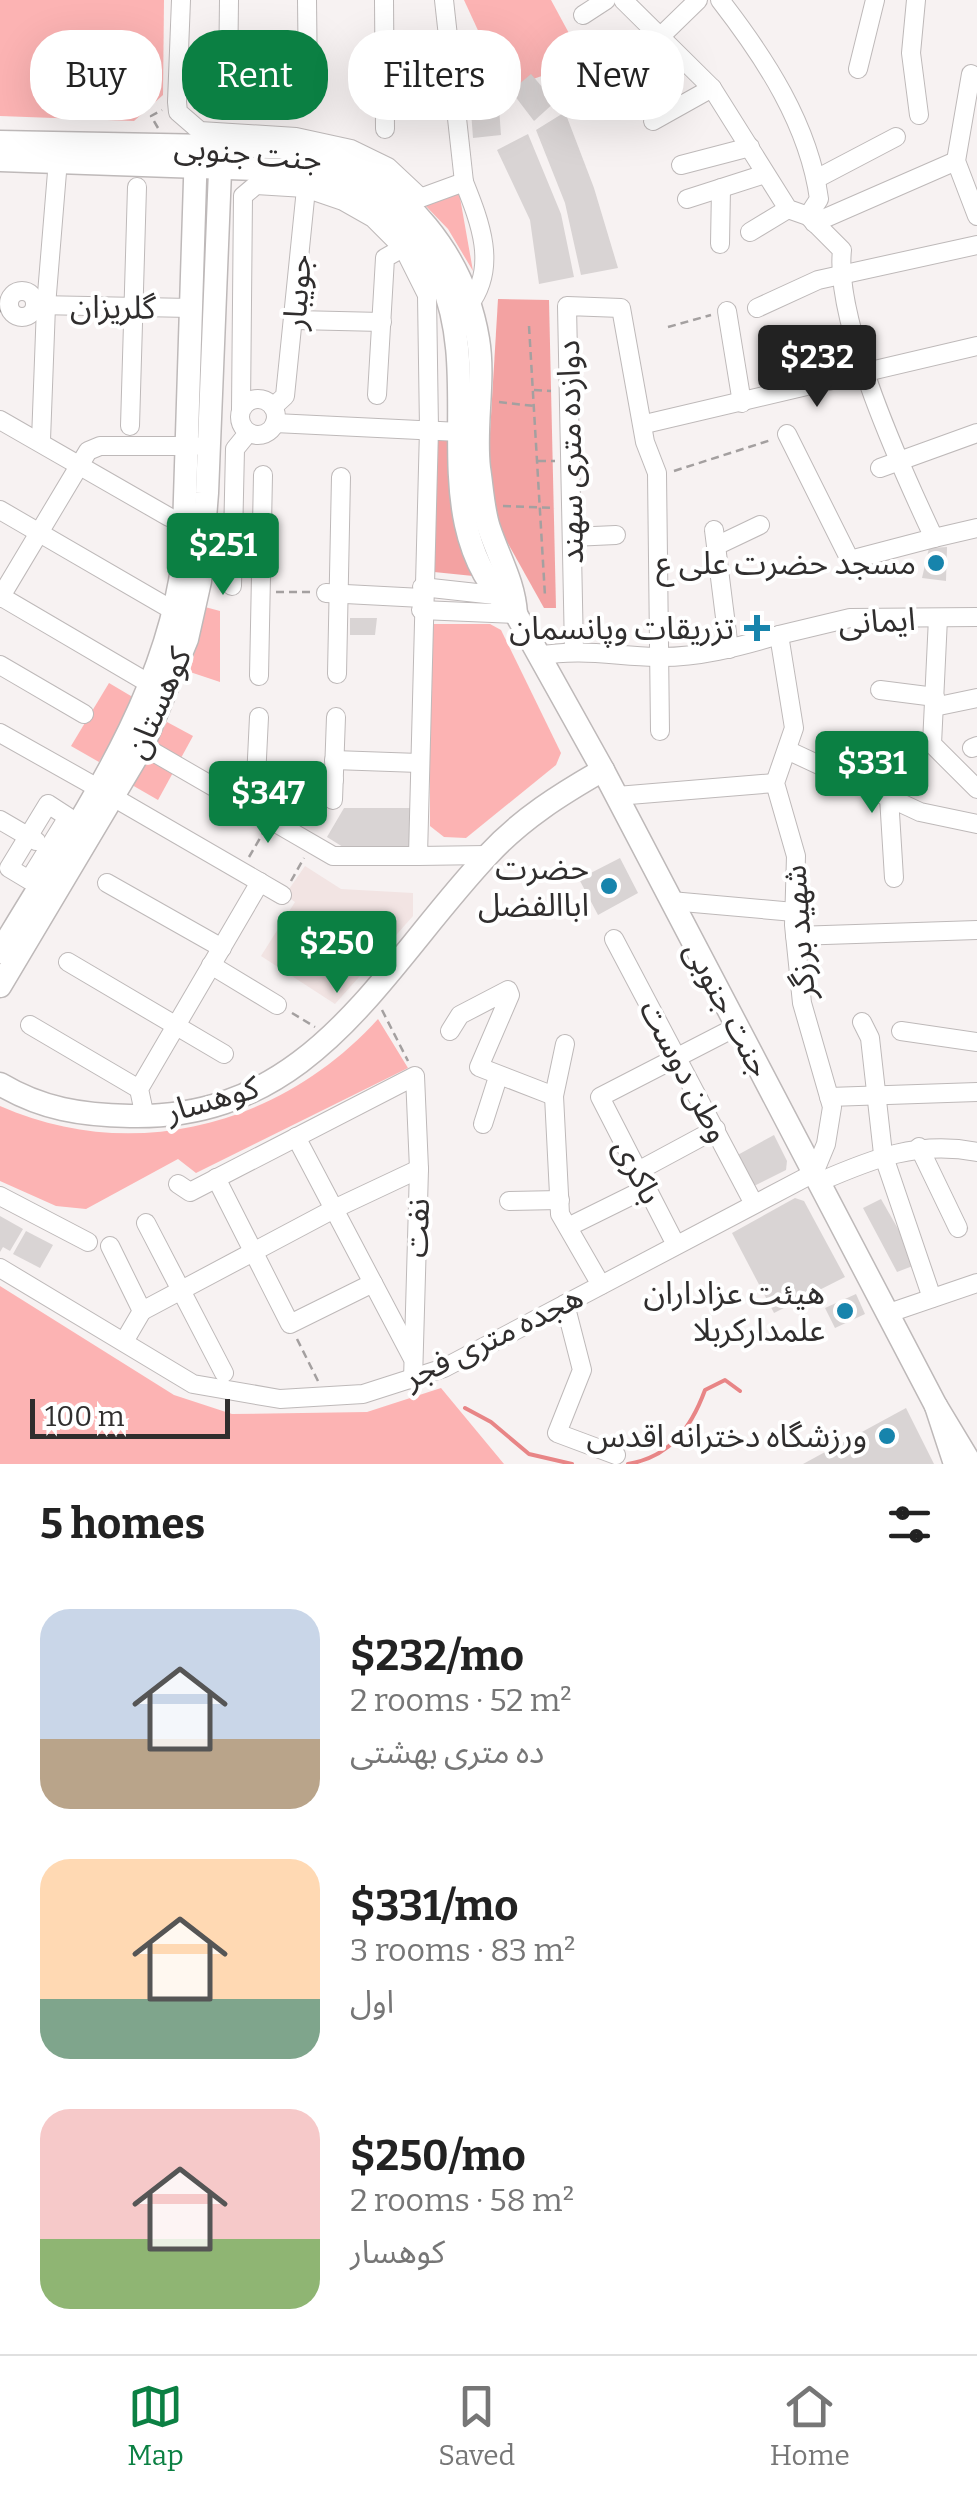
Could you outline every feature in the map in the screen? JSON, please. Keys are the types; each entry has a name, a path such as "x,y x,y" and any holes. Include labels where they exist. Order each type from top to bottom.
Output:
{"main road":[{"name":"جنت جنوبی","path":"0,142 220,156 322,154 363,170 413,200 457,273 470,305 479,342 479,465 488,526 514,588 516,614"},
{"name":"جنت جنوبی","path":"0,160 196,155"},
{"name":"کوهستان","path":"0,952 7,924 53,851 142,746 187,639 195,568 202,308 196,155"},
{"name":"جنت جنوبی","path":"220,156 307,180 354,187 390,213 410,245 442,280 455,324 462,491 470,538 496,595 516,614 603,770 936,1406"},
{"name":"کوهستان","path":"202,308 220,156"},
{"name":"کوهستان","path":"0,986 104,792 150,684 174,611 195,568"},
{"name":"کوهسار","path":"0,1084 52,1109 145,1117 222,1103 263,1088 331,1040 487,856 551,800 603,770"},
{"path":"936,1406 955,1464"},
{"path":"936,1406 971,1464"}],"street":[{"path":"181,0 176,102 178,112 200,131 296,137 352,149 388,167 413,200 464,182"},
{"path":"229,0 229,30"},
{"path":"307,0 307,30"},
{"path":"384,0 385,129"},
{"path":"444,0 464,182 478,217 485,256 483,287 470,305"},
{"path":"584,15 606,0"},
{"path":"623,0 655,30"},
{"path":"667,30 698,0"},
{"path":"720,0 761,53 812,157 819,199 811,220"},
{"path":"858,69 875,0"},
{"path":"916,0 911,53 918,115"},
{"path":"684,59 712,88 788,209 811,220 842,250 839,276 889,465 934,538"},
{"path":"971,74 956,161 974,190 977,216"},
{"path":"684,103 712,88"},
{"path":"816,179 896,137"},
{"path":"681,165 750,147"},
{"path":"41,440 40,305 58,160"},
{"path":"811,220 956,161"},
{"path":"686,199 765,174"},
{"path":"248,433 239,419 242,196 256,185 307,180"},
{"name":"جویبار","path":"274,415 285,396 296,320 307,180"},
{"path":"130,426 137,187"},
{"path":"720,244 721,188"},
{"path":"750,232 788,209"},
{"path":"378,395 385,258 410,245 427,295 428,429 418,856"},
{"path":"757,308 794,289 839,276 977,245"},
{"name":"گلریزان","path":"6,312 23,318 40,305 202,308"},
{"name":"دوازده متری سهند","path":"574,650 567,306 621,308 633,386 645,424"},
{"path":"728,311 742,402"},
{"path":"296,320 382,322"},
{"path":"660,732 657,473 644,442 645,424 977,346"},
{"path":"241,409 256,399 274,415 460,432"},
{"path":"248,433 268,433 274,415"},
{"path":"0,420 80,462 170,517"},
{"path":"889,465 977,432"},
{"path":"232,586 235,449 248,433"},
{"path":"787,434 850,560 977,528"},
{"path":"150,684 0,597 80,462 100,446 198,446"},
{"path":"259,676 265,592 263,476"},
{"path":"337,674 332,593 341,477"},
{"path":"0,510 174,611"},
{"path":"729,649 715,538 760,524"},
{"path":"572,537 616,536"},
{"path":"195,568 232,586 265,592"},
{"path":"332,593 422,598 496,595"},
{"path":"422,598 516,614"},
{"name":"ایمانی","path":"779,635 850,618 977,616"},
{"path":"938,618 932,744 977,789"},
{"path":"539,656 574,650 658,658 729,649 779,635 794,728 775,783 616,796"},
{"path":"0,666 84,714"},
{"path":"880,690 935,702 977,698"},
{"path":"243,804 256,779 259,717"},
{"path":"333,800 336,717"},
{"path":"0,733 282,895"},
{"path":"142,746 333,856 487,856"},
{"path":"787,750 920,812 977,824"},
{"path":"334,760 419,763"},
{"path":"256,779 334,780"},
{"name":"شهید برزگر","path":"775,783 796,856 794,912 802,1003 832,1107 816,1177"},
{"path":"889,797 894,878"},
{"path":"48,804 68,817 53,851 30,880 9,868 28,836 48,804"},
{"path":"0,820 53,851"},
{"path":"145,1117 139,1089 260,882"},
{"path":"107,883 222,948"},
{"path":"671,901 794,912"},
{"path":"795,936 977,930"},
{"name":"وطن دوست","path":"614,939 754,1204"},
{"path":"68,962 224,1054"},
{"path":"212,966 278,1005"},
{"path":"450,1032 460,1015 508,990 479,1063 482,1070 554,1096"},
{"path":"862,1022 870,1038 883,1154 932,1298"},
{"path":"30,1024 139,1089"},
{"path":"678,1056 736,1026"},
{"path":"902,1031 977,1042"},
{"path":"565,1044 554,1096 560,1214 601,1285"},
{"name":"باکری","path":"676,1246 600,1096 678,1056"},
{"path":"178,1184 190,1192 416,1076"},
{"name":"نفت","path":"414,1370 419,1170 416,1076"},
{"path":"483,1124 498,1077"},
{"path":"829,1097 977,1092"},
{"path":"568,1228 716,1129"},
{"path":"296,1136 414,1370"},
{"path":"920,1147 958,1228"},
{"name":"هجده متری فجر","path":"0,1268 193,1384 265,1398 363,1394 565,1304 754,1204 816,1177 883,1154 920,1147 977,1152"},
{"path":"125,1340 142,1311 334,1209 419,1170"},
{"path":"216,1178 290,1324 372,1283"},
{"path":"0,1196 88,1242"},
{"path":"509,1201 560,1200"},
{"path":"146,1223 224,1373"},
{"path":"110,1246 142,1311"},
{"path":"889,1312 977,1282"},
{"path":"565,1304 582,1370 557,1433 616,1455"}],"path":[{"path":"159,129 151,116 176,102"},
{"path":"529,326 544,596"},
{"path":"533,390 569,392"},
{"path":"492,402 534,406"},
{"path":"657,473 787,434"},
{"path":"496,506 571,509"},
{"path":"265,592 332,593"},
{"path":"241,871 270,820"},
{"path":"282,895 312,844"},
{"path":"373,994 416,1076"},
{"path":"278,1005 331,1040"},
{"path":"290,1324 326,1398"}],"shaded area":[{"path":"0,0 164,0 162,96 162,30 30,30 30,117 0,116"},
{"path":"464,0 551,0 567,30 541,30 541,76 521,83 521,30 478,30"},
{"path":"459,192 473,271 448,229 421,201"},
{"path":"498,299 549,300 556,608 544,608 501,531 488,466"},
{"path":"436,441 450,441 483,577 434,572"},
{"path":"205,607 220,611 220,682 190,672"},
{"path":"430,624 490,624 501,630 561,753 556,765 466,838 444,837 430,826"},
{"path":"109,683 136,699 99,762 71,746"},
{"path":"167,722 193,736 158,800 132,785"},
{"path":"305,866 341,889 413,893 413,916 335,1004 261,956 295,902 285,895"},
{"path":"378,1019 408,1068 196,1173 178,1159 86,1209 56,1206 0,1181 0,1106 50,1124 102,1132 153,1132 203,1124 251,1109 297,1086 340,1056"},
{"path":"0,1286 174,1395 232,1414 367,1412 441,1388 504,1464 0,1464"}],"building":[{"path":"531,74 541,86 541,115 534,121 521,104 521,82"},
{"path":"472,120 500,120 501,135 473,138"},
{"path":"552,120 568,120 618,268 581,275 565,203 536,130"},
{"path":"528,134 561,214 574,277 539,284 530,220 497,150"},
{"name":"مسجد حضرت علی ع","path":"947,547 946,581 922,578 929,548"},
{"path":"350,618 377,618 375,635 350,635"},
{"path":"344,808 412,808 411,853 351,852 327,837"},
{"name":"حضرت اباالفضل","path":"620,858 638,893 598,915 579,879"},
{"path":"774,1135 787,1161 786,1170 750,1188 734,1157"},
{"path":"795,1198 804,1201 845,1277 774,1313 732,1233"},
{"path":"881,1199 918,1264 897,1272 863,1208"},
{"path":"0,1216 23,1229 10,1251 3,1247 0,1252"},
{"path":"26,1231 53,1245 40,1268 13,1254"},
{"name":"هیئت عزاداران علمدارکربلا","path":"856,1294 865,1314 835,1328 825,1308"},
{"name":"ورزشگاه دخترانه اقدس","path":"906,1408 934,1464 803,1464"}],"waterway":[{"path":"628,1464 656,1455 677,1439 705,1390 725,1380 740,1391"},
{"path":"465,1408 491,1422 529,1454 572,1464"}],"place":[{"name":"مسجد حضرت علی ع","path":"936,563"},
{"name":"تزریقات وپانسمان","path":"757,628"},
{"name":"حضرت اباالفضل","path":"609,886"},
{"name":"هیئت عزاداران علمدارکربلا","path":"845,1311"},
{"name":"ورزشگاه دخترانه اقدس","path":"887,1436"}]}
